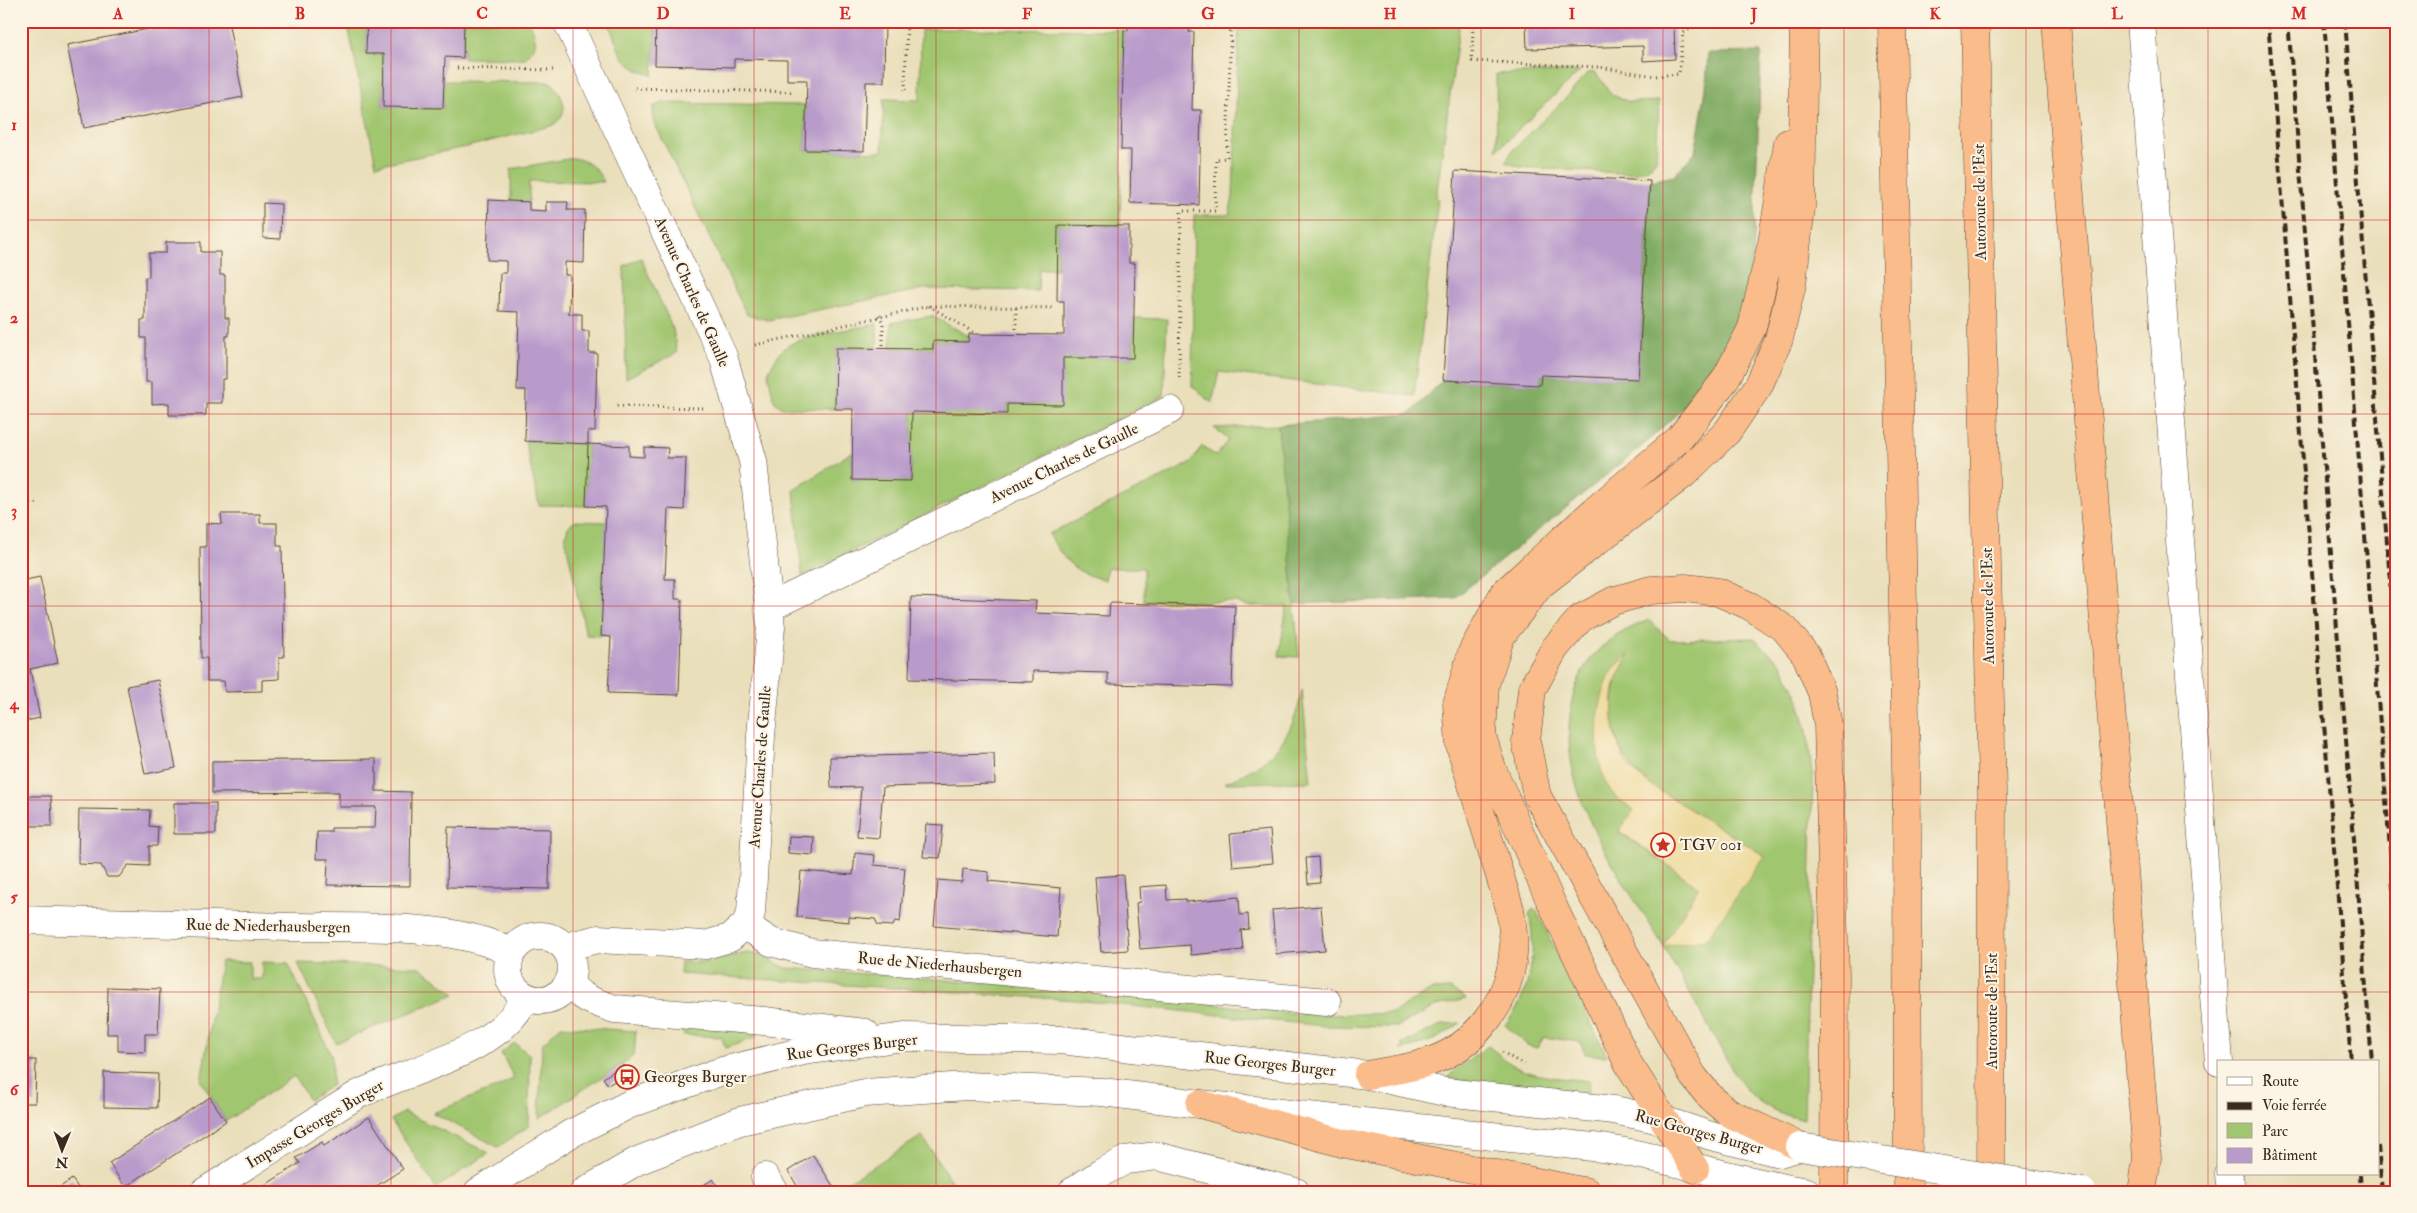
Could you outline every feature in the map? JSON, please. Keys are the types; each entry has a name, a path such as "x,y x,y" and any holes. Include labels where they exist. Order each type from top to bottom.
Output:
{"highway":[{"path":"1696,1169 1628,1063 1550,900 1492,771 1482,736 1484,684 1501,636 1540,585 1684,474 1727,432 1759,385 1779,339 1792,284 1801,207 1804,21"},
{"path":"1892,21 1907,800 1908,1192"},
{"name":"Autoroute de l’Est","path":"1975,21 1992,792 1992,1192"},
{"path":"2056,21 2147,1158 2142,1192"},
{"path":"1368,1075 1429,1062 1447,1054 1477,1031 1500,1000 1509,978 1514,932 1510,909 1460,745 1457,704 1472,652 1504,593 1594,511 1680,438 1725,380 1752,328 1772,243 1803,50"},
{"path":"1800,1147 1729,1113 1711,1098 1693,1076 1537,796 1526,741 1532,689 1555,648 1581,618 1613,601 1650,590 1685,588 1718,592 1750,606 1785,629 1806,655 1822,693 1828,725 1835,976 1834,1192"},
{"path":"1200,1104 1342,1143 1587,1192"}],"street":[{"name":"Avenue Charles de Gaulle","path":"567,21 724,356 753,461 771,627 761,736 752,913 745,925"},
{"path":"2141,21 2219,1060"},
{"name":"Avenue Charles de Gaulle","path":"768,608 1170,410"},
{"name":"Rue de Niederhausbergen","path":"21,920 403,930 476,938 511,952"},
{"path":"565,947 598,939 705,945 730,938 745,925"},
{"name":"Rue de Niederhausbergen","path":"745,925 771,942 812,954 1327,1002"},
{"path":"542,935 555,938 565,947 571,957 573,970 569,983 561,993 550,999 537,1000 525,997 515,989 508,978 507,965 511,952 519,943 530,937 542,935"},
{"path":"569,983 577,993 596,1003 615,1009 764,1021 904,1038"},
{"name":"Impasse Georges Burger","path":"204,1192 357,1095 379,1084 472,1048 507,1025 521,1006 525,997"},
{"name":"Rue Georges Burger","path":"478,1192 570,1134 630,1104 722,1070 804,1051 904,1038 1060,1040 1368,1075 1445,1092 1614,1110 1666,1121 1711,1136 1771,1152 1779,1153 1800,1147 2082,1192"},
{"path":"584,1192 637,1161 740,1121 865,1093 967,1086 1102,1092 1602,1148 1803,1191"},
{"path":"1072,1192 1101,1173 1126,1160 1157,1156 1296,1192"},
{"path":"2229,1176 2231,1192"}],"path":[{"path":"1170,410 1179,382 1181,211 1214,211 1216,159 1227,158 1231,21"},
{"path":"1473,21 1472,61 1599,68 1654,76 1678,74 1683,33 1696,26 1698,21"},
{"path":"905,90 906,23 991,25"},
{"path":"456,68 794,92"},
{"path":"724,356 763,342 880,315 929,306 1055,308"},
{"path":"929,306 973,332"},
{"path":"1016,308 1016,330"},
{"path":"880,315 883,323 883,346"},
{"path":"617,406 738,409"},
{"path":"21,506 38,503"}],"green space":[{"path":"347,21 367,21 366,54 384,54 383,107 443,108 444,81 551,82 560,94 564,105 561,117 551,126 462,148 376,165"},
{"path":"464,21 530,21 535,38 535,46 524,59 463,58"},
{"path":"608,21 656,21 653,75 634,68 622,56"},
{"path":"1239,21 1460,21 1436,198 1438,199 1414,396 1219,372 1212,403 1192,386 1194,215 1229,215 1233,197"},
{"path":"921,29 1124,30 1120,226 1058,225 1057,269 1039,269 1038,291 924,289 768,320 747,315 653,120 653,107 662,103 806,105 805,150 882,152 884,99 920,100"},
{"path":"1761,52 1753,269 1739,323 1713,372 1682,409 1647,442 1455,598 1294,604 1278,425 1410,414 1443,380 1540,385 1541,375 1638,379 1650,181 1674,176 1695,152 1706,89 1708,53"},
{"path":"1580,71 1497,150 1496,74"},
{"path":"1595,72 1612,95 1630,102 1659,101 1656,160 1644,170 1629,173 1520,167 1506,162 1512,151 1568,96 1587,73"},
{"path":"573,158 592,166 604,182 529,181 529,202 511,201 511,169"},
{"path":"641,258 673,329 677,353 626,378 624,266"},
{"path":"932,316 969,336 968,342 933,341 933,349 891,349 891,323"},
{"path":"1134,318 1167,319 1164,396 802,576 794,490 852,452 852,480 911,481 912,412 1007,413 1007,404 1062,405 1063,358 1133,358"},
{"path":"877,324 877,348 836,348 835,409 782,408 774,401 768,373 786,347 794,342 816,335"},
{"path":"1278,425 1299,657 1279,656 1287,606 1246,606 1235,602 1144,601 1144,568 1107,568 1105,580 1094,577 1077,569 1065,559 1049,534 1191,463 1202,446 1216,456 1229,439 1214,428"},
{"path":"525,441 588,444 586,506 539,505"},
{"path":"575,521 606,522 601,636 586,635 565,538 568,527"},
{"path":"1649,620 1670,640 1753,638 1782,664 1798,698 1807,731 1813,781 1804,1120 1788,1116 1766,1106 1748,1091 1739,1079 1662,944 1611,861 1582,803 1573,772 1569,741 1571,708 1575,691 1580,676 1596,652 1619,634","holes":["1628,655 1617,680 1613,698 1613,713 1617,739 1629,763 1649,784 1765,856 1699,887 1619,832 1634,810 1614,796 1603,693"]},
{"path":"1302,690 1311,782 1224,783 1254,767 1277,748 1292,723"},
{"path":"1533,909 1537,912 1607,1056 1585,1054 1580,1042 1544,1037 1537,1048 1527,1045 1505,1025 1521,1000 1530,972 1532,943 1529,914"},
{"path":"747,953 760,955 786,968 1122,993 1291,1013 1324,1015 1393,1013 1431,990 1451,989 1466,999 1436,1006 1397,1027 1323,1026 1075,1000 680,974 681,962 709,962"},
{"path":"221,961 250,962 250,979 262,979 262,962 288,963 332,1057 332,1085 309,1100 294,1076 226,1121 201,1081"},
{"path":"298,963 420,967 455,994 336,1043"},
{"path":"1461,1023 1436,1039 1401,1051 1402,1044 1443,1024"},
{"path":"675,1025 758,1033 755,1038 726,1048 721,1037 684,1035"},
{"path":"561,1026 636,1031 634,1056 539,1119 542,1044"},
{"path":"514,1043 530,1055 529,1126 498,1147 433,1113 500,1086 514,1078 501,1053"},
{"path":"1488,1046 1512,1065 1524,1071 1552,1077 1589,1081 1587,1096 1447,1079"},
{"path":"404,1112 489,1153 436,1188 391,1120"},
{"path":"922,1136 958,1192 852,1192 846,1183"}],"sand":[{"path":"1629,653 1616,681 1613,699 1613,719 1617,739 1625,761 1634,772 1649,784 1765,856 1706,940 1663,946 1699,887 1619,831 1634,810 1615,796 1601,770 1597,734 1598,716 1602,699 1613,670"}],"building":[{"path":"189,21 228,21 243,97 84,128 67,45"},
{"path":"367,21 464,21 463,58 445,57 443,108 383,107 384,54 366,54"},
{"path":"656,21 885,22 884,82 866,82 864,151 805,150 807,80 787,80 787,60 734,59 734,67 655,65"},
{"path":"1128,21 1190,21 1189,32 1194,32 1192,110 1201,110 1199,205 1130,203 1131,150 1121,150 1124,30 1128,31"},
{"path":"1526,21 1665,21 1665,24 1674,23 1675,59 1643,61 1643,46 1527,49"},
{"path":"1455,171 1650,181 1638,379 1541,375 1540,385 1443,380"},
{"path":"489,200 529,202 529,210 546,211 546,202 568,202 567,210 585,210 584,263 565,262 565,275 570,275 569,314 582,314 582,331 589,331 589,353 597,353 595,431 588,431 588,444 525,441 526,390 517,390 519,312 499,311 500,273 506,273 506,261 487,260"},
{"path":"263,203 281,204 280,239 263,238"},
{"path":"1058,225 1129,226 1129,263 1135,263 1133,358 1063,358 1063,405 1007,404 1007,414 912,412 911,481 852,480 853,409 835,409 836,348 933,349 933,341 968,342 969,334 1064,335 1064,301 1057,301"},
{"path":"166,242 201,242 201,252 220,252 220,275 225,275 225,318 229,318 229,336 226,336 226,379 222,379 222,403 206,403 206,415 169,415 169,403 152,404 152,382 146,382 146,338 141,338 141,320 145,320 145,277 149,277 149,253 166,253"},
{"path":"588,444 629,446 629,456 644,457 644,447 668,448 667,458 686,458 684,510 668,509 665,579 675,579 675,599 682,599 679,695 608,693 611,637 601,636 606,507 586,506"},
{"path":"221,514 260,514 260,523 277,523 277,546 282,546 284,657 279,657 279,679 262,680 262,691 225,692 224,681 207,681 207,658 201,658 200,547 206,547 206,523 222,524"},
{"path":"40,577 58,663 30,669 40,718 21,722 21,581"},
{"path":"911,597 1036,601 1035,613 1109,616 1110,603 1235,606 1232,687 1108,684 1108,673 1033,671 1033,682 909,679"},
{"path":"158,680 176,768 145,774 127,686"},
{"path":"994,753 995,784 883,787 879,838 857,836 861,787 831,788 830,757"},
{"path":"376,759 376,791 411,792 410,886 327,885 328,859 316,859 317,832 331,832 331,828 375,828 376,807 339,807 339,792 212,793 212,761"},
{"path":"21,796 51,796 52,826 21,826"},
{"path":"174,803 216,803 216,834 174,834"},
{"path":"79,809 150,810 149,826 158,827 157,846 149,846 149,866 128,865 119,877 107,877 101,865 78,864"},
{"path":"926,824 943,825 940,858 923,857"},
{"path":"448,827 550,829 549,889 447,887"},
{"path":"1270,830 1273,863 1233,867 1230,834"},
{"path":"789,836 814,837 813,855 788,853"},
{"path":"855,853 875,855 874,865 905,868 900,922 895,921 893,926 878,925 875,919 849,917 849,922 797,917 801,871 853,875"},
{"path":"1318,857 1320,883 1308,884 1306,858"},
{"path":"963,869 989,872 988,881 1061,888 1057,937 934,926 938,880 962,882"},
{"path":"1123,875 1128,950 1101,952 1095,877"},
{"path":"1166,885 1167,900 1186,899 1186,902 1239,897 1240,915 1248,914 1249,929 1241,930 1243,950 1191,955 1190,945 1140,949 1136,903 1140,902 1139,887"},
{"path":"1321,906 1325,950 1276,954 1272,910"},
{"path":"21,986 24,986 23,1031 21,1031"},
{"path":"108,987 160,989 158,1034 145,1034 145,1052 118,1051 118,1034 107,1034"},
{"path":"22,1060 36,1060 35,1103 22,1103"},
{"path":"623,1065 628,1073 608,1085 603,1078"},
{"path":"104,1072 158,1074 157,1108 104,1107"},
{"path":"210,1097 226,1121 125,1187 109,1163"},
{"path":"369,1117 403,1169 367,1192 254,1192 300,1163 296,1158 322,1142 324,1146"},
{"path":"813,1155 837,1192 801,1192 788,1171"},
{"path":"72,1179 81,1192 53,1192"},
{"path":"713,1179 721,1192 693,1192"}],"railway":[{"path":"2268,21 2351,1060"},
{"path":"2288,21 2372,1060"},
{"path":"2324,21 2396,925"},
{"path":"2345,21 2396,654"},
{"path":"2380,1169 2382,1192"},
{"path":"2360,1176 2361,1192"}],"place":[{"name":"TGV 001","path":"1663,845"},
{"name":"Georges Burger","path":"627,1077"}]}
